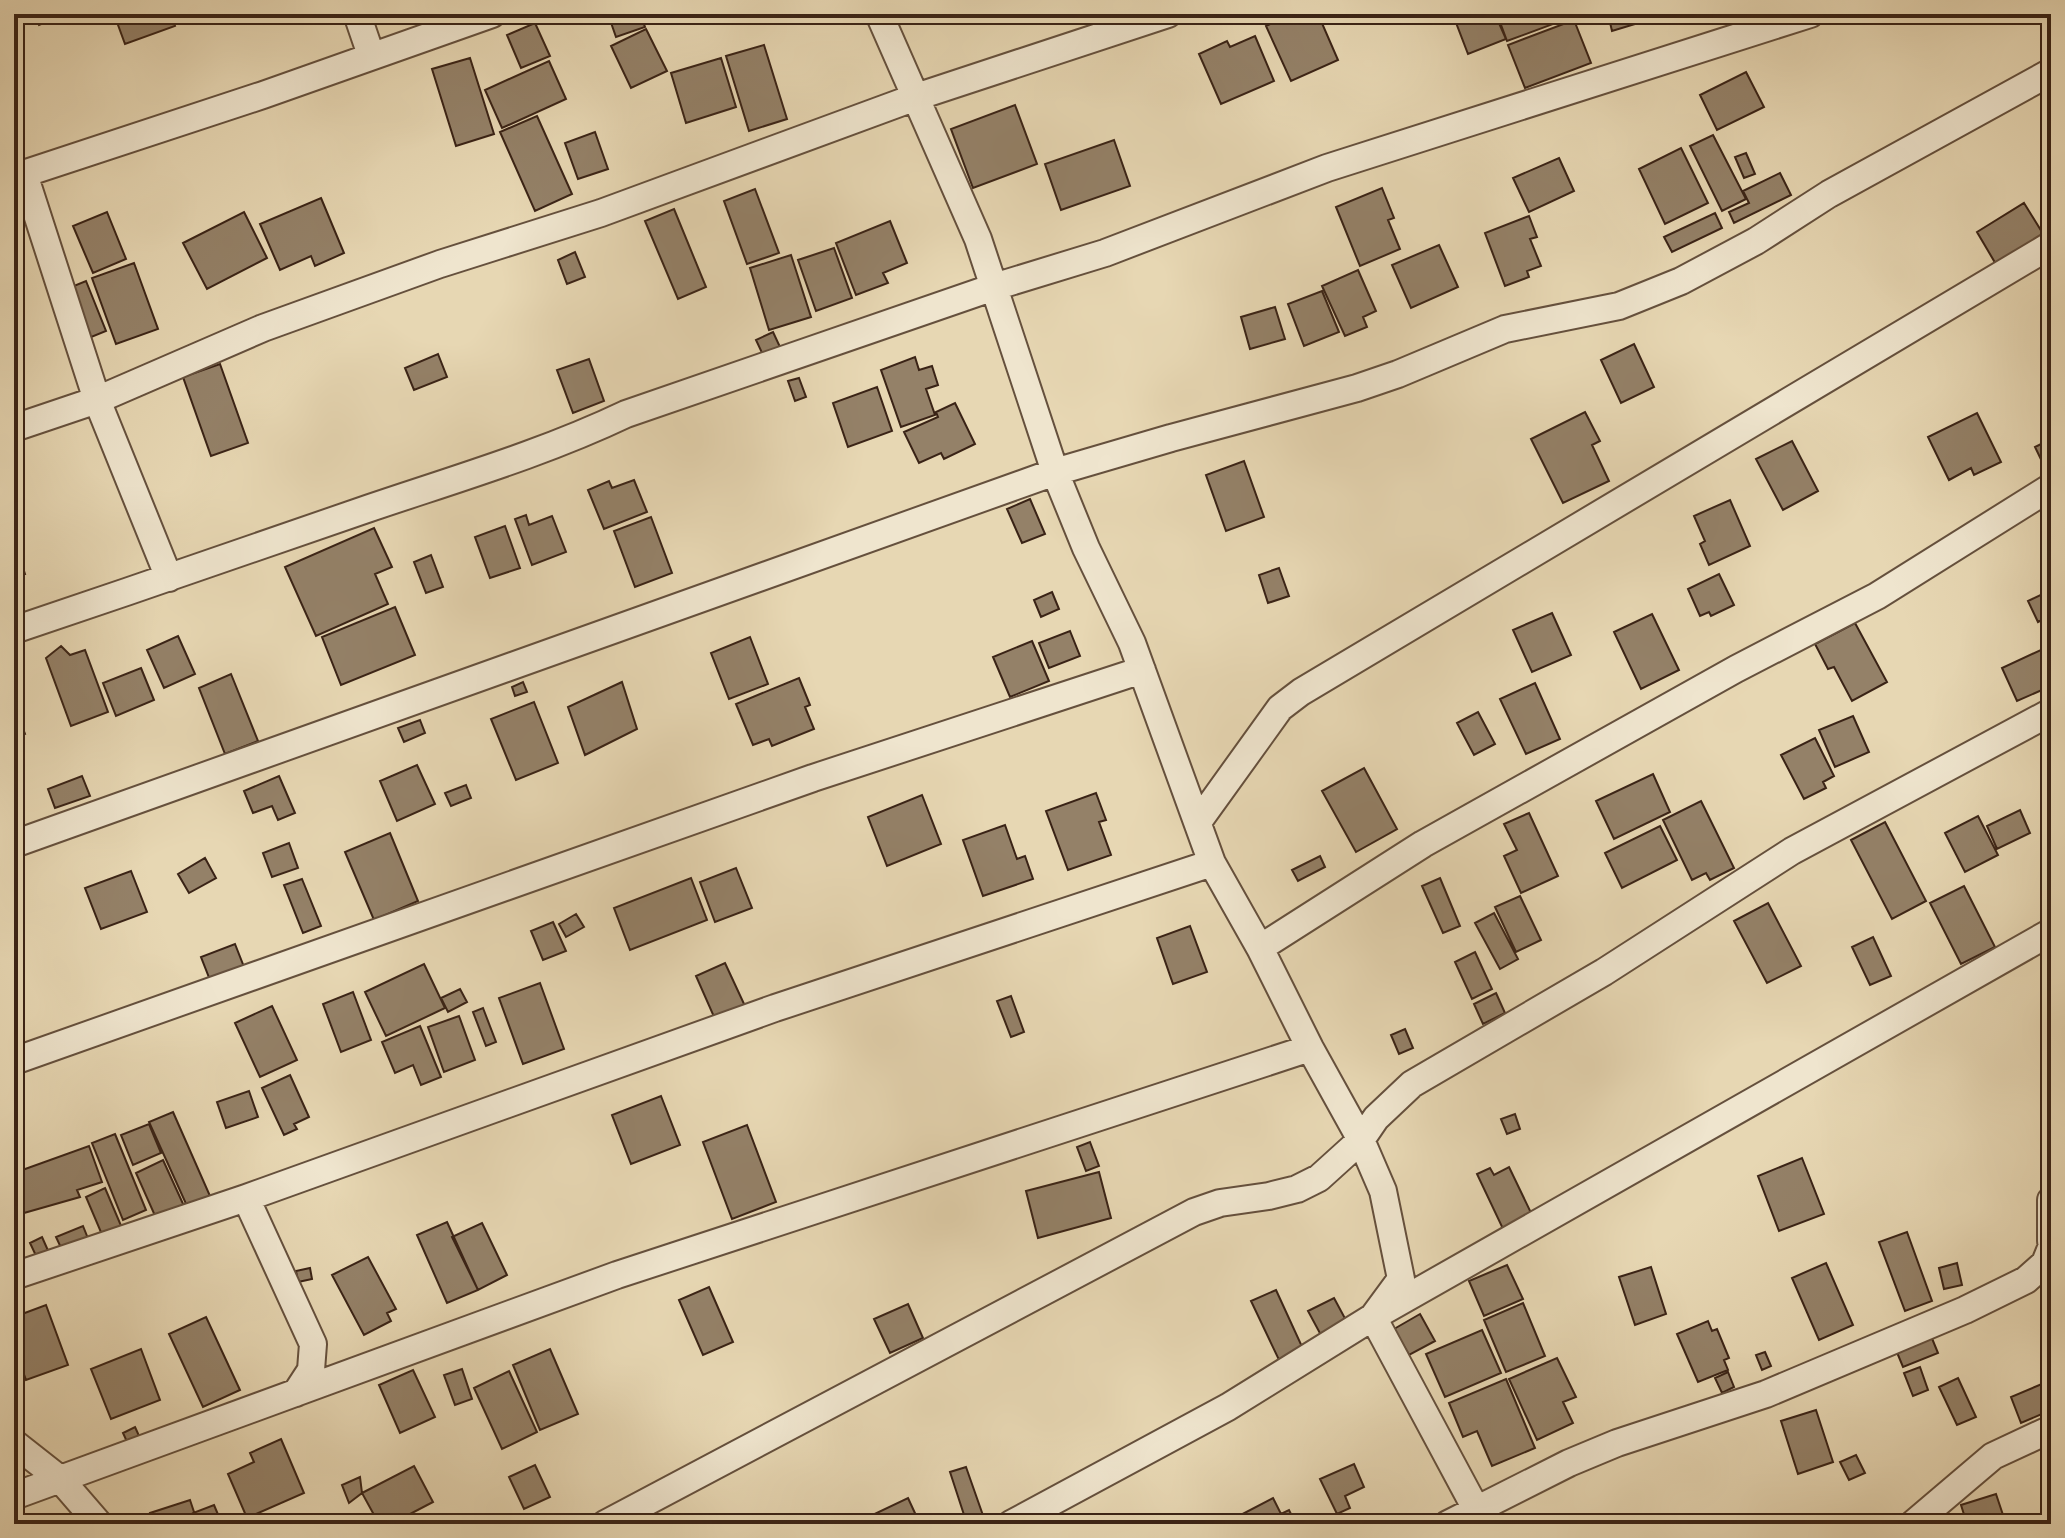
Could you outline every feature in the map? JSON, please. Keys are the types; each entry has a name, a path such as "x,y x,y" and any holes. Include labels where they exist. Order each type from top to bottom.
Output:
{"street":[{"path":"357,14 371,55"},
{"path":"169,578 97,400 19,176 263,95 492,14"},
{"path":"879,14 978,239 1055,472 1086,548 1132,643 1212,863 1361,1140 1383,1191 1401,1279 1373,1317"},
{"path":"14,428 97,400 278,323 440,264 601,213 916,97 1168,14"},
{"path":"14,630 449,484 588,432 626,414 994,287 1105,253 1327,168 1810,14"},
{"path":"14,844 1055,472 1357,388 1516,325 1619,306 1669,286 1756,241 1829,194 2051,72"},
{"path":"1198,822 1280,708 1301,692 2051,245"},
{"path":"1260,948 1423,844 1736,669 1877,596 2051,487"},
{"path":"14,1061 813,778 1142,670"},
{"path":"605,1524 1194,1212 1220,1203 1297,1189 1319,1178 1361,1140 1376,1118 1412,1084 1604,972 1792,851 2051,712"},
{"path":"14,1276 246,1198 759,1013 1212,863"},
{"path":"1011,1524 1228,1407 1373,1317 2051,932"},
{"path":"14,1496 617,1275 1310,1048"},
{"path":"246,1198 313,1344 311,1370 296,1393"},
{"path":"2051,1200 2051,1241"},
{"path":"1448,1524 1481,1517 1569,1463 1617,1443 1766,1394 1965,1310 2026,1280 2045,1263 2051,1248"},
{"path":"1373,1317 1481,1517"},
{"path":"1913,1524 1993,1456 2051,1429"},
{"path":"14,1443 61,1480 99,1524"}],"building":[{"path":"34,14 66,14 39,25"},
{"path":"114,14 171,14 175,26 125,44"},
{"path":"608,14 640,14 645,27 616,37"},
{"path":"1292,14 1318,14 1338,60 1291,81 1266,26"},
{"path":"1471,14 1495,14 1506,39 1468,54 1455,20"},
{"path":"1497,14 1571,14 1572,17 1507,41"},
{"path":"1608,14 1668,14 1612,31"},
{"path":"1574,20 1591,63 1525,88 1508,45"},
{"path":"535,23 550,56 521,68 507,35"},
{"path":"646,29 667,71 631,88 611,46"},
{"path":"1255,36 1274,81 1221,104 1199,54 1227,41 1230,47"},
{"path":"764,45 787,119 749,131 726,56"},
{"path":"470,58 494,134 456,146 432,69"},
{"path":"721,58 736,107 686,123 671,73"},
{"path":"549,61 566,99 502,128 485,90"},
{"path":"1746,72 1764,107 1717,130 1700,95"},
{"path":"1015,105 1037,164 973,188 951,129"},
{"path":"537,116 572,194 535,211 500,132"},
{"path":"595,132 608,169 578,179 565,143"},
{"path":"1713,135 1746,199 1722,211 1690,146"},
{"path":"1114,140 1130,186 1061,210 1045,164"},
{"path":"1681,148 1708,203 1665,224 1639,169"},
{"path":"1746,153 1755,174 1744,178 1735,157"},
{"path":"1559,158 1574,191 1529,212 1513,178"},
{"path":"1780,173 1791,195 1734,223 1729,212 1749,203 1743,191"},
{"path":"1382,188 1394,218 1388,220 1400,249 1360,266 1336,207"},
{"path":"755,189 779,253 747,264 724,201"},
{"path":"321,198 344,253 315,266 311,256 280,270 260,224"},
{"path":"2024,203 2045,237 1997,266 1977,232"},
{"path":"674,209 706,287 678,299 645,221"},
{"path":"107,212 126,259 93,273 73,226"},
{"path":"244,212 267,258 207,289 183,243"},
{"path":"1715,213 1722,228 1672,252 1664,237"},
{"path":"1529,216 1537,237 1530,239 1541,266 1527,271 1529,277 1505,286 1485,233"},
{"path":"890,221 907,263 883,273 888,283 856,295 836,243"},
{"path":"1439,245 1458,287 1411,308 1392,265"},
{"path":"834,248 852,298 816,311 798,260"},
{"path":"575,252 585,277 567,284 558,260"},
{"path":"791,255 811,317 769,330 750,268"},
{"path":"134,263 158,329 116,344 92,278"},
{"path":"1358,270 1376,311 1363,317 1367,327 1345,336 1322,286"},
{"path":"86,281 106,331 79,342 59,292"},
{"path":"1322,291 1339,332 1304,346 1288,304"},
{"path":"1275,307 1285,339 1250,349 1241,317"},
{"path":"773,332 780,347 763,355 756,340"},
{"path":"1634,344 1654,387 1621,403 1601,360"},
{"path":"438,354 447,377 414,390 405,368"},
{"path":"915,357 919,370 932,366 938,385 926,389 935,415 901,427 881,370"},
{"path":"589,359 604,401 573,413 557,370"},
{"path":"220,364 248,443 211,456 183,377"},
{"path":"799,378 806,397 795,401 788,381"},
{"path":"877,387 892,431 848,447 833,403"},
{"path":"955,403 975,444 944,459 941,453 919,463 904,432 938,417 936,412"},
{"path":"1585,412 1600,441 1592,445 1609,481 1563,503 1531,439"},
{"path":"1977,413 2001,462 1974,475 1971,468 1949,480 1928,437"},
{"path":"2051,439 2051,472 2048,474 2035,447"},
{"path":"1792,441 1818,491 1783,510 1756,459"},
{"path":"1244,461 1264,517 1226,531 1206,475"},
{"path":"634,480 647,512 604,529 588,490 609,481 612,488"},
{"path":"1030,499 1045,534 1022,543 1007,509"},
{"path":"1730,500 1750,546 1709,565 1700,544 1705,541 1694,516"},
{"path":"526,515 529,525 552,516 566,552 532,565 515,519"},
{"path":"651,517 672,573 635,587 614,531"},
{"path":"505,526 520,568 490,578 475,537"},
{"path":"374,528 392,567 375,574 388,604 316,636 285,567"},
{"path":"14,540 25,574 14,577"},
{"path":"431,555 443,587 426,593 414,562"},
{"path":"1279,568 1289,596 1268,603 1259,575"},
{"path":"1719,574 1734,605 1711,616 1709,612 1700,616 1688,589"},
{"path":"2051,590 2051,615 2038,622 2028,601"},
{"path":"1052,592 1059,609 1041,617 1034,600"},
{"path":"395,607 415,655 341,685 322,637"},
{"path":"1552,613 1571,655 1532,672 1513,630"},
{"path":"1652,614 1679,670 1641,689 1614,632"},
{"path":"1855,623 1887,682 1852,701 1834,667 1828,669 1815,644"},
{"path":"1070,631 1080,656 1049,668 1039,643"},
{"path":"178,636 195,674 164,688 147,650"},
{"path":"750,637 768,684 729,699 711,653"},
{"path":"1032,641 1049,681 1010,697 993,657"},
{"path":"61,646 70,655 85,650 108,712 71,726 46,658"},
{"path":"2043,649 2051,667 2051,686 2017,701 2002,668"},
{"path":"141,668 154,700 116,716 103,683"},
{"path":"231,674 258,741 225,754 199,688"},
{"path":"799,678 810,705 805,707 814,729 772,746 769,739 753,745 736,704"},
{"path":"523,682 527,692 515,696 512,687"},
{"path":"622,682 637,729 585,755 568,707"},
{"path":"1535,683 1560,739 1526,754 1500,699"},
{"path":"534,702 558,763 516,780 491,719"},
{"path":"14,705 25,734 14,738"},
{"path":"1478,712 1495,744 1474,755 1457,723"},
{"path":"1853,716 1869,752 1835,767 1819,730"},
{"path":"420,720 425,733 404,742 398,728"},
{"path":"1815,738 1834,776 1823,782 1826,788 1804,799 1781,755"},
{"path":"417,765 435,804 397,821 380,781"},
{"path":"1364,768 1397,829 1356,852 1322,791"},
{"path":"1653,774 1670,812 1614,839 1596,801"},
{"path":"82,776 90,796 55,808 48,789"},
{"path":"279,776 295,813 278,820 272,806 253,813 244,791"},
{"path":"466,785 471,798 451,806 445,793"},
{"path":"1096,793 1106,820 1099,822 1111,855 1068,870 1046,811"},
{"path":"922,795 941,844 887,866 868,817"},
{"path":"1701,801 1734,868 1710,880 1706,873 1692,880 1663,820"},
{"path":"2020,810 2030,833 1997,849 1987,826"},
{"path":"1529,813 1558,876 1521,893 1504,856 1517,850 1504,824"},
{"path":"1978,816 1998,855 1965,872 1945,833"},
{"path":"1885,822 1926,901 1892,919 1851,840"},
{"path":"1005,825 1017,859 1025,856 1033,879 983,896 963,840"},
{"path":"1660,826 1677,860 1622,888 1605,853"},
{"path":"390,833 418,901 374,920 345,852"},
{"path":"289,843 298,868 272,877 263,853"},
{"path":"1320,856 1325,867 1298,881 1292,870"},
{"path":"205,858 216,878 189,893 178,874"},
{"path":"736,868 752,908 715,922 700,882"},
{"path":"131,871 147,912 101,929 85,888"},
{"path":"691,878 707,920 630,950 614,908"},
{"path":"1440,878 1460,926 1443,933 1422,886"},
{"path":"302,879 321,926 303,933 284,885"},
{"path":"1964,886 1995,947 1961,964 1930,903"},
{"path":"1520,896 1541,940 1516,952 1495,907"},
{"path":"1768,903 1801,966 1767,983 1734,921"},
{"path":"1494,913 1518,959 1500,969 1475,923"},
{"path":"576,914 584,927 566,937 559,924"},
{"path":"553,922 566,951 543,960 531,931"},
{"path":"1190,926 1207,972 1173,984 1157,938"},
{"path":"1873,937 1891,976 1870,985 1852,947"},
{"path":"235,944 244,967 210,980 201,957"},
{"path":"1475,952 1492,989 1472,999 1455,962"},
{"path":"725,963 745,1006 715,1019 696,976"},
{"path":"424,964 445,1008 386,1036 365,992"},
{"path":"540,983 564,1049 523,1064 499,998"},
{"path":"460,989 467,1002 448,1012 441,998"},
{"path":"353,992 371,1040 341,1052 323,1004"},
{"path":"1496,993 1505,1013 1483,1024 1474,1004"},
{"path":"1011,996 1024,1032 1011,1037 997,1001"},
{"path":"272,1006 297,1060 260,1077 235,1023"},
{"path":"483,1008 496,1042 486,1046 473,1012"},
{"path":"459,1016 475,1060 444,1072 428,1027"},
{"path":"420,1026 441,1077 421,1085 413,1065 395,1073 382,1042"},
{"path":"1405,1029 1413,1048 1399,1054 1391,1035"},
{"path":"290,1075 309,1117 294,1124 297,1129 284,1135 262,1088"},
{"path":"249,1091 258,1117 226,1128 217,1102"},
{"path":"661,1096 680,1145 631,1164 612,1115"},
{"path":"173,1112 210,1196 187,1206 149,1122"},
{"path":"1515,1114 1520,1129 1507,1134 1501,1119"},
{"path":"149,1124 161,1153 133,1165 121,1135"},
{"path":"747,1125 776,1202 732,1219 703,1142"},
{"path":"115,1134 146,1210 123,1220 92,1143"},
{"path":"1090,1142 1099,1166 1086,1171 1077,1147"},
{"path":"89,1146 102,1182 77,1190 80,1197 24,1213 14,1185 14,1173"},
{"path":"1802,1158 1824,1214 1779,1231 1758,1176"},
{"path":"163,1160 184,1206 156,1218 136,1173"},
{"path":"1509,1167 1533,1217 1504,1231 1477,1174 1490,1168 1494,1175"},
{"path":"1099,1172 1111,1218 1038,1238 1026,1191"},
{"path":"105,1188 122,1228 103,1237 86,1197"},
{"path":"447,1222 478,1290 447,1303 417,1235"},
{"path":"482,1223 507,1275 478,1290 452,1237"},
{"path":"83,1226 89,1241 63,1252 56,1237"},
{"path":"1907,1232 1932,1301 1905,1311 1879,1242"},
{"path":"42,1237 50,1255 38,1260 30,1243"},
{"path":"368,1257 396,1309 387,1313 391,1321 364,1335 332,1275"},
{"path":"1826,1263 1853,1325 1819,1340 1792,1278"},
{"path":"1957,1263 1962,1285 1944,1289 1939,1268"},
{"path":"1507,1265 1523,1299 1484,1316 1469,1281"},
{"path":"1651,1267 1666,1314 1635,1325 1619,1277"},
{"path":"310,1268 312,1279 298,1282 296,1271"},
{"path":"709,1287 733,1342 703,1355 679,1300"},
{"path":"1276,1290 1304,1351 1280,1362 1251,1301"},
{"path":"1334,1298 1348,1324 1322,1337 1308,1311"},
{"path":"1523,1303 1545,1356 1506,1372 1484,1320"},
{"path":"908,1304 923,1338 890,1353 874,1319"},
{"path":"46,1305 68,1365 26,1380 14,1346 14,1317"},
{"path":"1420,1314 1435,1341 1409,1355 1394,1329"},
{"path":"206,1317 240,1390 203,1407 169,1334"},
{"path":"1708,1321 1712,1331 1717,1329 1729,1358 1724,1360 1728,1370 1698,1382 1677,1334"},
{"path":"1482,1330 1501,1373 1445,1397 1426,1354"},
{"path":"1931,1336 1938,1353 1903,1367 1896,1350"},
{"path":"141,1349 160,1400 111,1419 91,1369"},
{"path":"550,1349 578,1414 540,1430 513,1365"},
{"path":"1765,1352 1771,1366 1762,1370 1756,1355"},
{"path":"1557,1358 1576,1397 1563,1402 1573,1423 1537,1440 1509,1379"},
{"path":"1920,1367 1928,1390 1913,1396 1904,1373"},
{"path":"462,1369 472,1399 455,1405 444,1375"},
{"path":"413,1370 435,1417 400,1433 379,1385"},
{"path":"509,1371 537,1432 502,1449 474,1388"},
{"path":"1728,1372 1734,1387 1722,1393 1715,1378"},
{"path":"1958,1378 1976,1417 1957,1425 1939,1387"},
{"path":"1506,1379 1535,1448 1492,1466 1477,1431 1463,1437 1449,1403"},
{"path":"2049,1381 2051,1410 2021,1423 2011,1397"},
{"path":"1816,1410 1833,1462 1798,1474 1781,1421"},
{"path":"135,1427 140,1438 128,1444 123,1433"},
{"path":"281,1439 304,1493 247,1518 228,1474 254,1462 250,1453"},
{"path":"1856,1455 1865,1473 1849,1480 1840,1462"},
{"path":"1354,1464 1364,1487 1345,1496 1350,1508 1337,1514 1320,1479"},
{"path":"535,1465 550,1497 524,1509 509,1477"},
{"path":"414,1466 433,1502 391,1524 379,1524 362,1493"},
{"path":"966,1467 986,1524 967,1524 950,1472"},
{"path":"360,1477 362,1493 349,1503 342,1485"},
{"path":"1996,1494 2006,1524 1967,1524 1961,1505"},
{"path":"908,1498 920,1524 866,1524 864,1519"},
{"path":"1273,1498 1281,1514 1289,1510 1296,1524 1236,1524 1233,1519"},
{"path":"190,1500 198,1524 153,1524 150,1513"},
{"path":"214,1505 222,1524 197,1524 193,1513"},
{"path":"1356,1516 1360,1524 1339,1524"}]}
